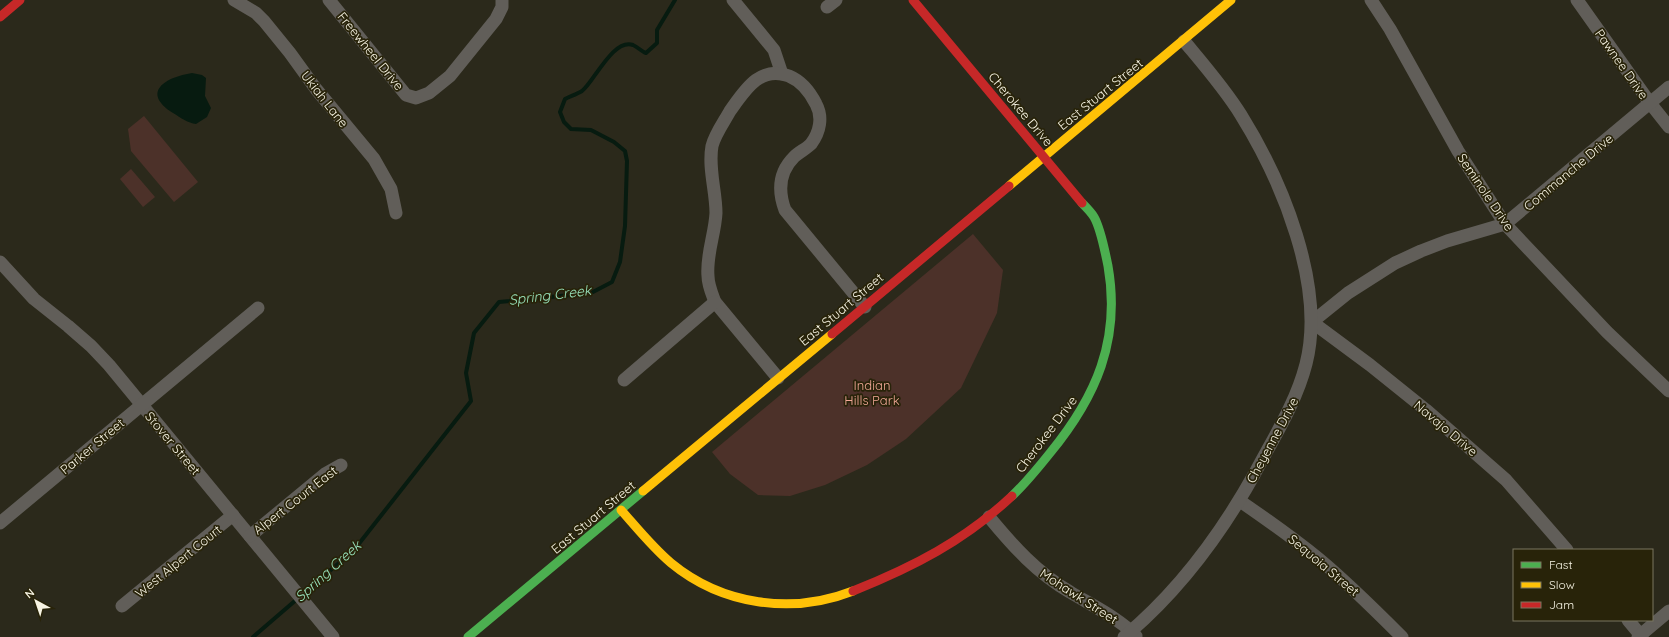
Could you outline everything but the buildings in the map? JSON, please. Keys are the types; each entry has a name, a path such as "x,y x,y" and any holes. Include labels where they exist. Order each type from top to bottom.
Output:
{"street":[{"path":"0,17 20,0"},
{"name":"Ukiah Lane","path":"234,0 256,13 264,21 290,53 316,89 374,159 391,189 396,213"},
{"name":"Freewheel Drive","path":"329,0 406,94 416,98 429,93 450,76 496,19 502,7 502,0"},
{"path":"734,0 774,50 782,74"},
{"name":"Cherokee Drive","path":"621,510 651,546 670,564 711,589 736,598 770,604 819,602 859,590 908,569 938,553 990,517 1035,473 1078,417 1091,395 1107,350 1112,322 1112,296 1109,267 1104,242 1094,217 913,0"},
{"name":"Seminole Drive","path":"1371,0 1390,29 1405,59 1458,151 1505,224 1607,332 1669,391"},
{"name":"Pawnee Drive","path":"1577,0 1650,103 1669,127"},
{"name":"East Stuart Street","path":"468,637 1184,41 1223,2"},
{"name":"Cheyenne Drive","path":"1131,635 1187,574 1212,542 1240,501 1288,413 1298,390 1306,362 1312,322 1310,293 1305,264 1278,185 1261,149 1241,114 1218,81 1184,41"},
{"path":"778,378 715,302 710,290 708,276 708,264 715,228 716,212 711,157 712,146 723,122 752,84 760,77 769,73 782,74 794,78 804,86 816,104 820,116 817,135 810,145 794,156 787,165 781,181 781,198 789,215 865,306"},
{"name":"Commanche Drive","path":"1312,322 1348,293 1396,263 1447,241 1505,224 1669,87"},
{"name":"Stover Street","path":"0,262 34,299 91,346 109,365 333,637"},
{"path":"624,380 715,302"},
{"name":"Parker Street","path":"0,523 258,308"},
{"name":"Navajo Drive","path":"1312,322 1370,365 1426,410 1500,475 1566,549"},
{"name":"Alpert Court East","path":"250,536 325,474 341,465"},
{"name":"Sequoia Street","path":"1240,501 1280,529 1319,560 1356,592 1402,637"},
{"name":"West Alpert Court","path":"122,606 233,515"},
{"name":"Mohawk Street","path":"990,517 1010,543 1046,576 1069,592 1100,608 1131,635"},
{"path":"1629,621 1640,636 1669,611"}],"green space":[{"path":"144,116 198,182 174,202 131,151 128,129"},
{"path":"131,169 155,197 143,207 120,179"},
{"name":"Indian Hills Park","path":"973,234 1003,270 997,313 961,388 906,439 867,465 825,485 790,496 758,495 730,474 712,452"}],"shaded area":[{"path":"192,73 202,75 206,78 205,96 211,108 207,117 196,124 190,123 173,113 163,105 158,98 160,87 166,82 173,78"}],"waterway":[{"name":"Spring Creek","path":"253,637 354,550 471,401 466,373 474,333 499,302 591,293 612,282 620,262 625,226 627,161 625,151 614,142 591,130 571,129 564,122 560,112 565,99 582,91 604,62 618,48 626,45 633,45 646,53 657,43 657,30 675,0"}],"traffic: fast":[{"path":"1012,496 1027,481 1050,453 1080,411 1092,389 1101,366 1107,343 1111,319 1111,293 1108,266 1099,228 1094,217 1082,203"},
{"path":"468,637 643,491"}],"traffic: slow":[{"path":"1009,186 1231,0"},
{"path":"643,491 832,334"},
{"path":"621,510 651,544 671,563 691,577 712,588 735,597 758,602 782,604 806,603 853,591"}],"traffic: jam":[{"path":"0,17 20,0"},
{"path":"913,0 1082,203"},
{"path":"832,334 1009,186"},
{"path":"853,591 917,562 956,540 994,512 1012,496"}]}
